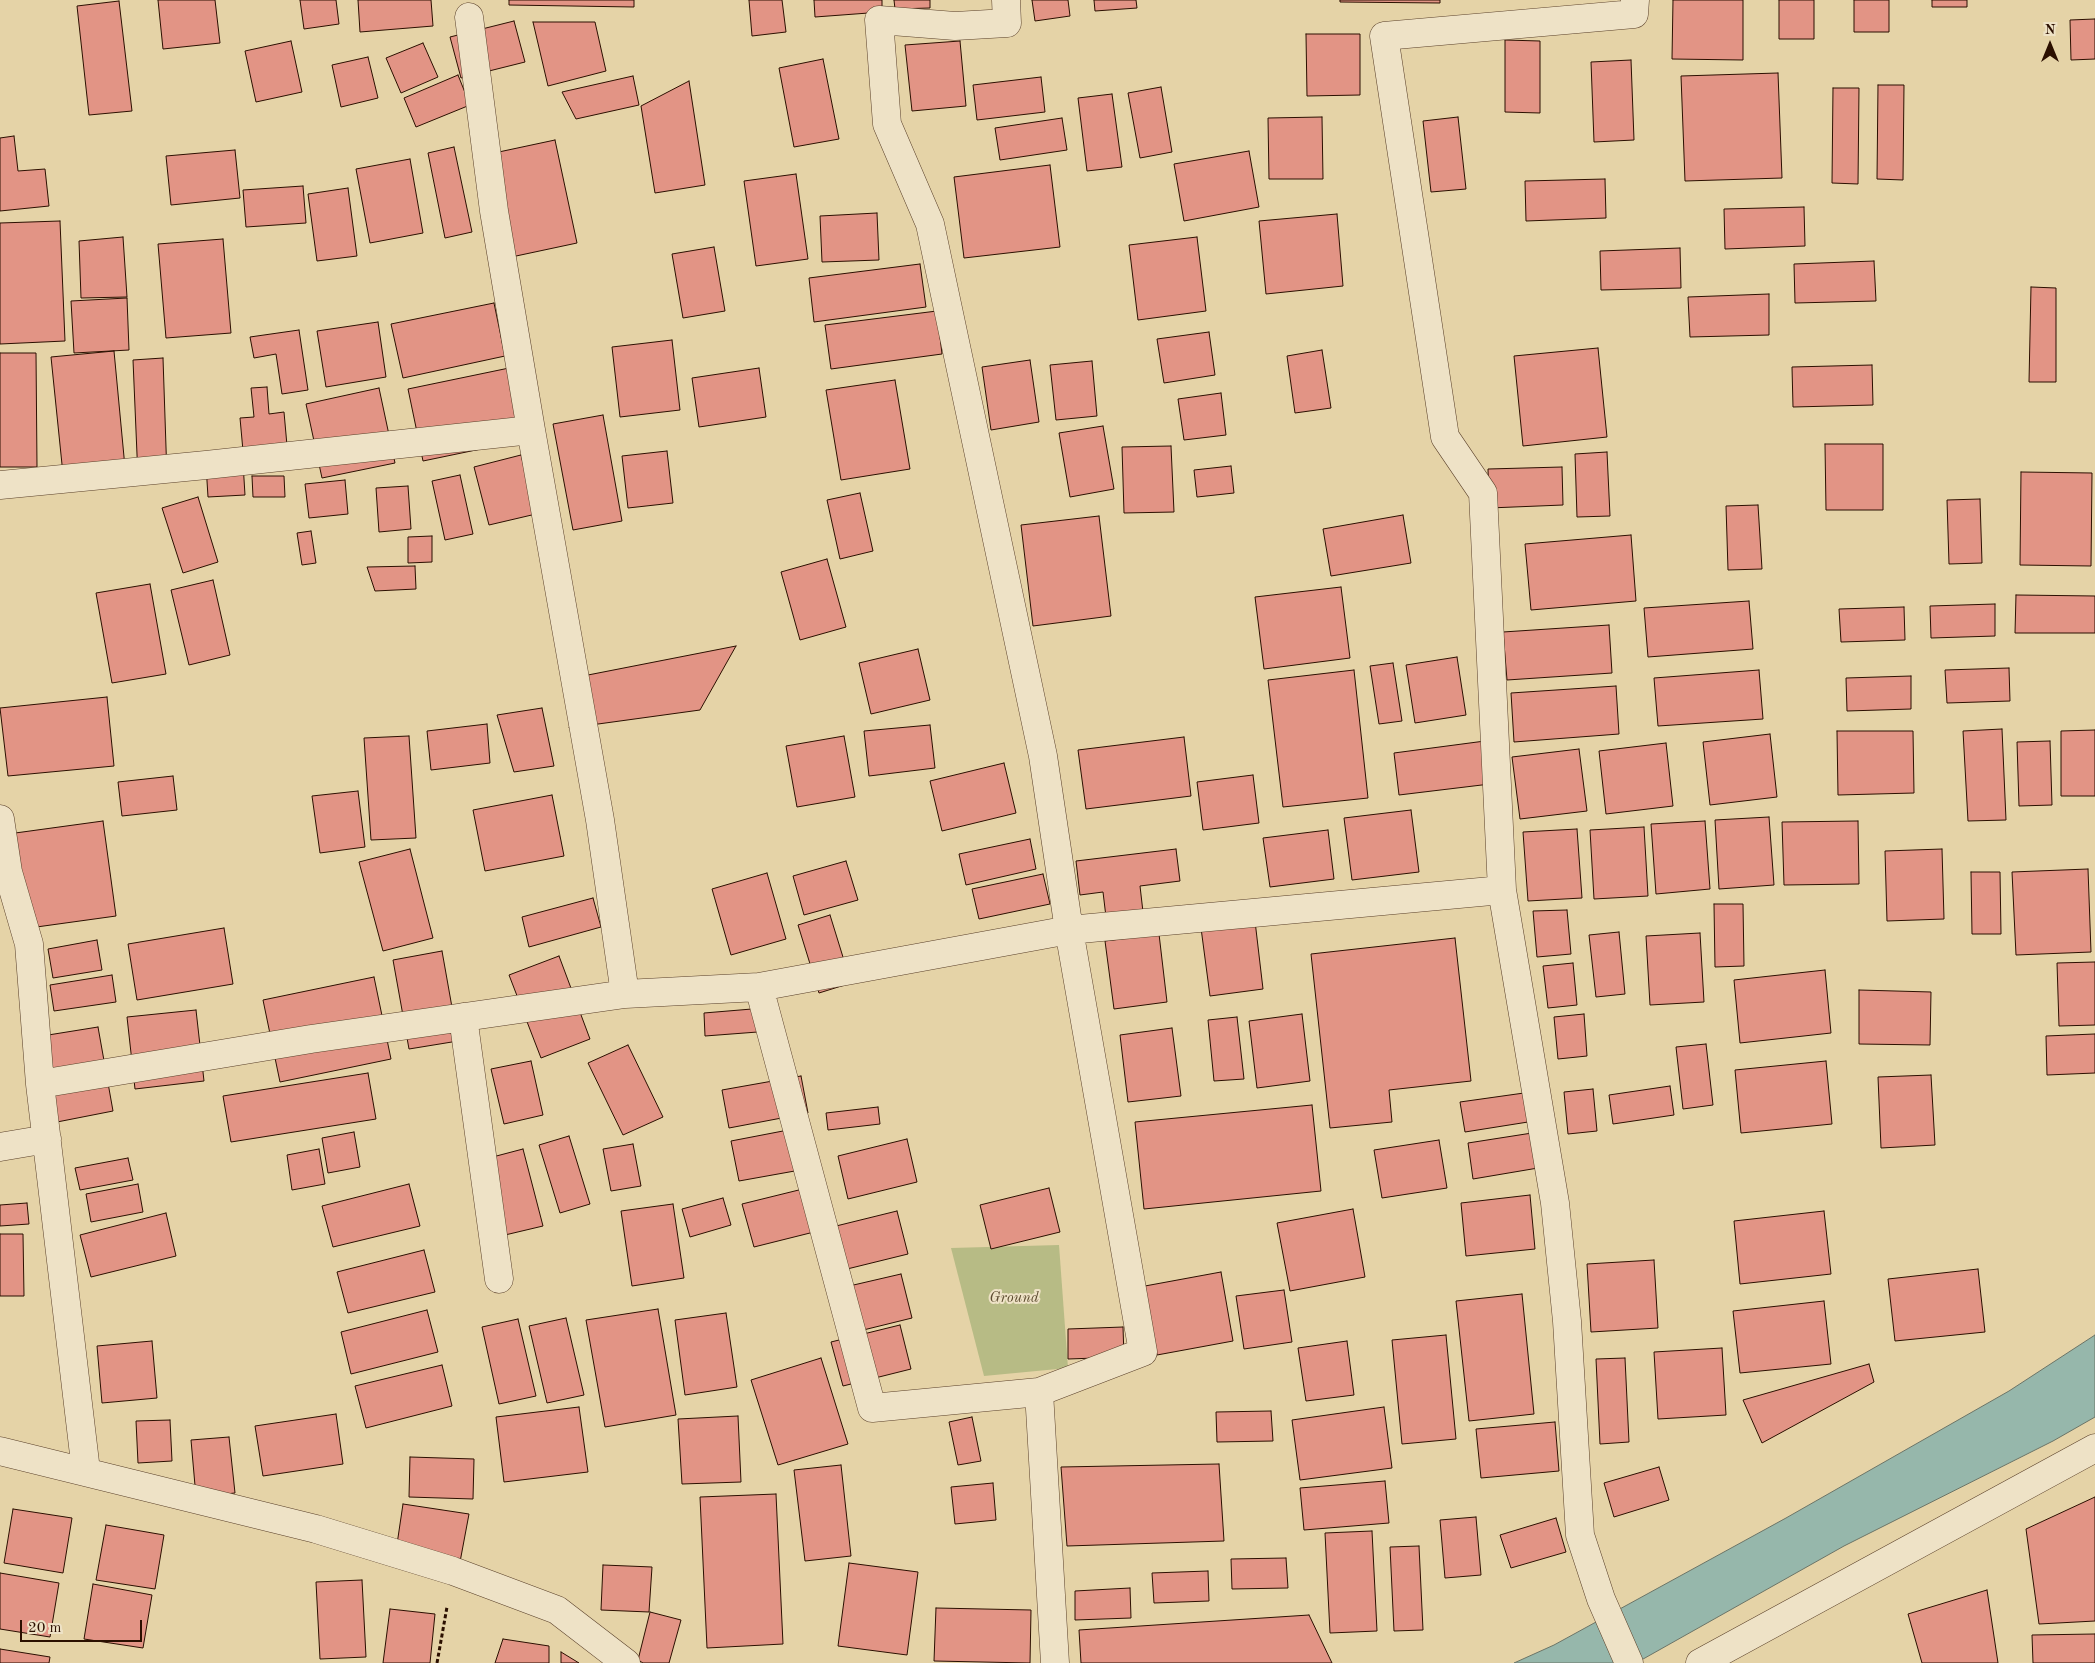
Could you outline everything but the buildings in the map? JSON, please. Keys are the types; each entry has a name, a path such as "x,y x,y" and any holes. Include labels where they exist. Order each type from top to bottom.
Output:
{"street":[{"path":"759,988 872,1408 1039,1392 1143,1352 1069,930 1043,756 930,224 887,124 879,20 955,26 1007,23 1006,0"},
{"path":"1629,1663 1600,1599 1580,1535 1567,1321 1555,1203 1502,890 1483,493 1445,437 1384,36 1634,14 1635,0"},
{"path":"469,18 494,211 530,430 600,820 625,994"},
{"path":"0,485 530,430"},
{"path":"0,820 8,872 29,944 40,1084 86,1471"},
{"path":"40,1084 311,1039 625,994 759,988 1069,930 1502,890"},
{"path":"463,1017 499,1280"},
{"path":"0,1147 47,1138"},
{"path":"1039,1392 1055,1663"},
{"path":"1700,1663 2095,1448"},
{"path":"0,1451 316,1529 453,1572 557,1610 626,1663"}],"path":[{"path":"437,1663 453,1572"}],"green space":[{"name":"Ground","path":"1059,1245 1068,1368 984,1376 951,1248"}],"water":[{"path":"2095,1335 2095,1417 2053,1441 1844,1546 1636,1663 1514,1663 1554,1645 1786,1518 2009,1391"}]}
